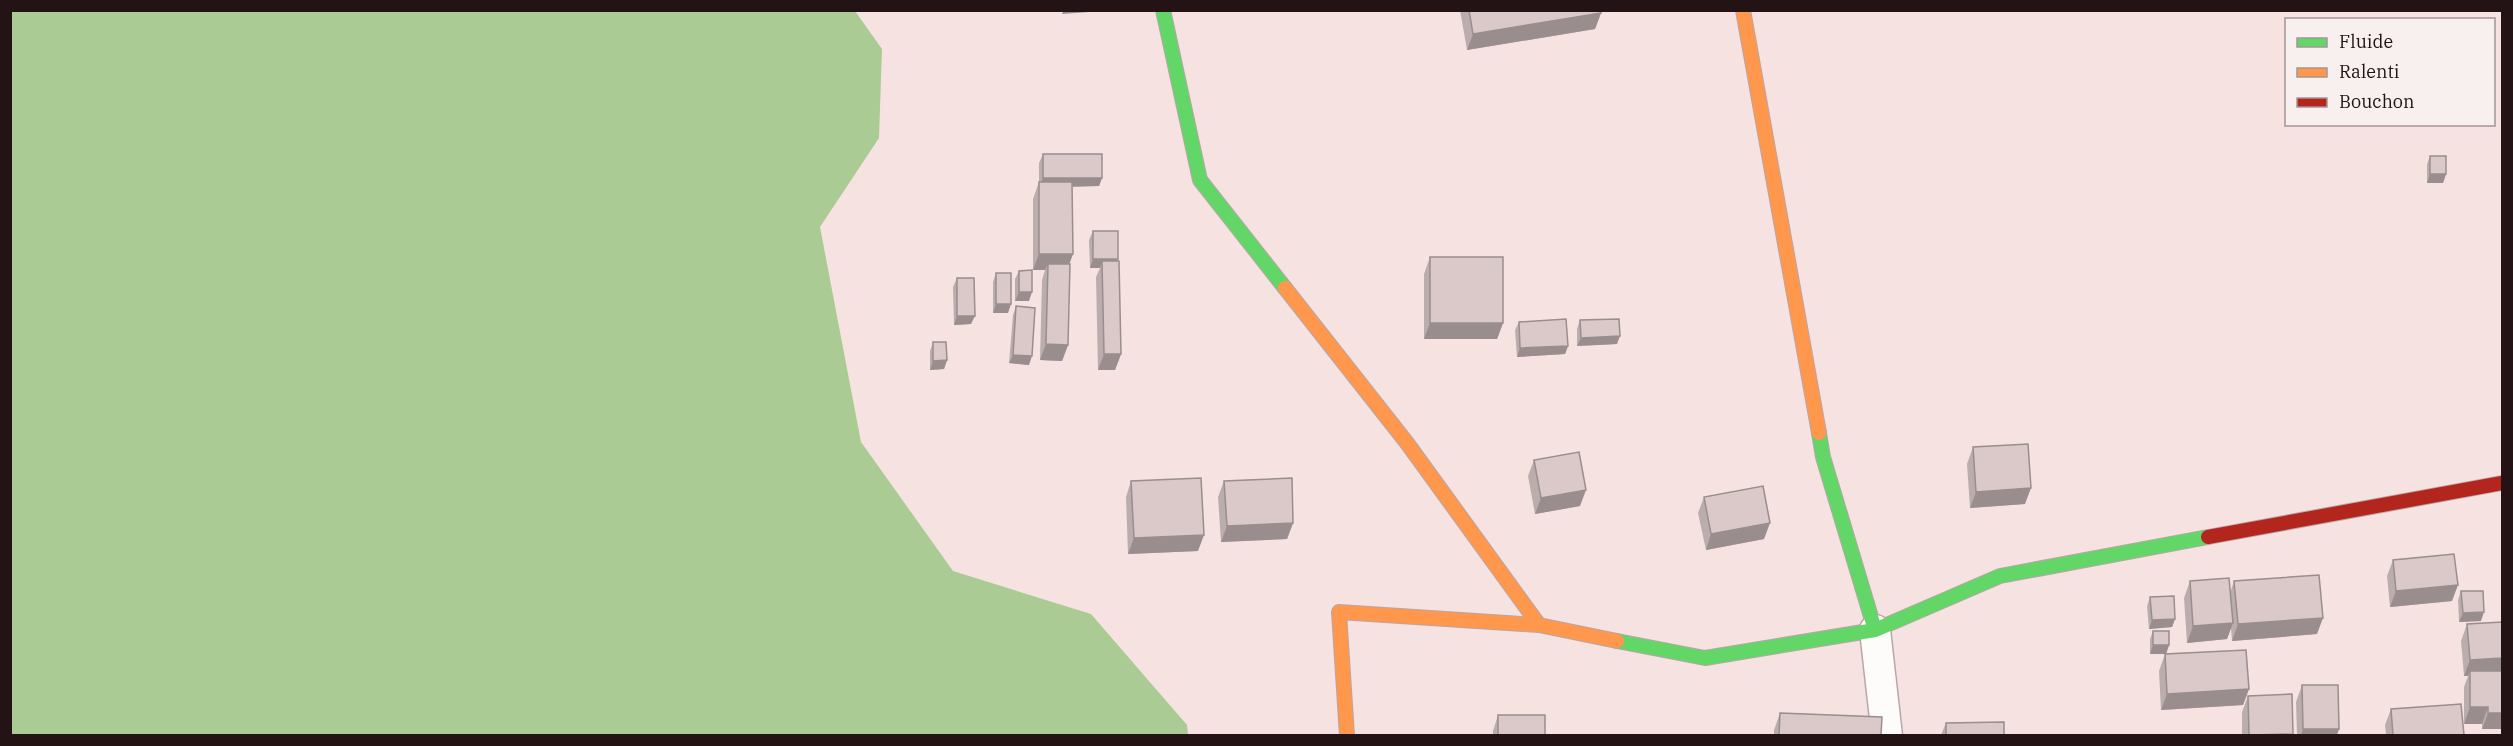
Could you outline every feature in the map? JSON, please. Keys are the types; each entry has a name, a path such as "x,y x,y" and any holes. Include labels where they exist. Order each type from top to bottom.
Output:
{"street":[{"path":"1164,10 1200,180 1407,443 1539,625"},
{"path":"1743,10 1823,457 1875,630 1887,735"},
{"path":"1347,735 1338,612 1539,625 1705,658 1875,630 2000,576 2502,483"}],"shaded area":[{"path":"10,11 855,11 882,49 879,138 820,227 861,442 953,571 1091,614 1187,725 1188,735 11,735"}],"building":[{"path":"1469,10 1601,10 1601,13 1473,34"},
{"path":"1043,154 1102,154 1102,178 1043,178"},
{"path":"2430,156 2446,156 2446,174 2430,174"},
{"path":"1039,182 1072,182 1073,254 1039,254"},
{"path":"1093,231 1118,231 1118,259 1093,259"},
{"path":"1430,257 1503,257 1503,323 1430,323"},
{"path":"1102,261 1119,261 1121,354 1104,354"},
{"path":"1048,264 1070,264 1068,345 1046,344"},
{"path":"1032,270 1032,292 1019,292 1019,271"},
{"path":"996,273 1011,273 1011,304 996,304"},
{"path":"957,278 974,278 975,316 957,316"},
{"path":"1016,306 1035,308 1032,356 1013,355"},
{"path":"1566,319 1568,346 1520,348 1519,322"},
{"path":"1619,319 1620,336 1581,338 1580,320"},
{"path":"933,342 946,342 947,360 933,361"},
{"path":"2028,444 2031,488 1976,492 1973,447"},
{"path":"1579,452 1586,490 1541,498 1534,460"},
{"path":"1201,478 1204,535 1134,538 1131,481"},
{"path":"1292,478 1293,523 1227,526 1224,481"},
{"path":"1763,486 1770,523 1711,534 1704,497"},
{"path":"2454,554 2458,585 2396,591 2393,560"},
{"path":"2319,575 2323,618 2238,624 2234,581"},
{"path":"2229,578 2233,623 2193,626 2190,581"},
{"path":"2461,591 2483,591 2484,612 2463,613"},
{"path":"2174,596 2175,619 2152,620 2150,597"},
{"path":"2502,622 2502,658 2470,660 2467,624"},
{"path":"2153,631 2169,631 2169,645 2153,645"},
{"path":"2246,650 2249,689 2167,694 2165,654"},
{"path":"2470,671 2502,671 2502,713 2488,713 2488,707 2470,707"},
{"path":"2302,685 2338,685 2339,729 2303,729"},
{"path":"2292,694 2293,734 2249,735 2248,696"},
{"path":"2461,704 2464,735 2393,735 2391,709"},
{"path":"1780,713 1882,717 1881,735 1779,735"},
{"path":"1498,715 1545,715 1545,735 1498,735"},
{"path":"2004,722 2004,735 1946,735 1946,723"}],"traffic: fast":[{"path":"1163,10 1200,180 1285,288"},
{"path":"1819,433 1823,457 1875,630"},
{"path":"1617,641 1705,658 1875,630 2000,576 2208,537"}],"traffic: slow":[{"path":"1743,10 1819,433"},
{"path":"1285,288 1407,443 1539,625"},
{"path":"1347,736 1339,612 1539,625 1617,641"}],"traffic: jam":[{"path":"2208,537 2502,483"}]}
